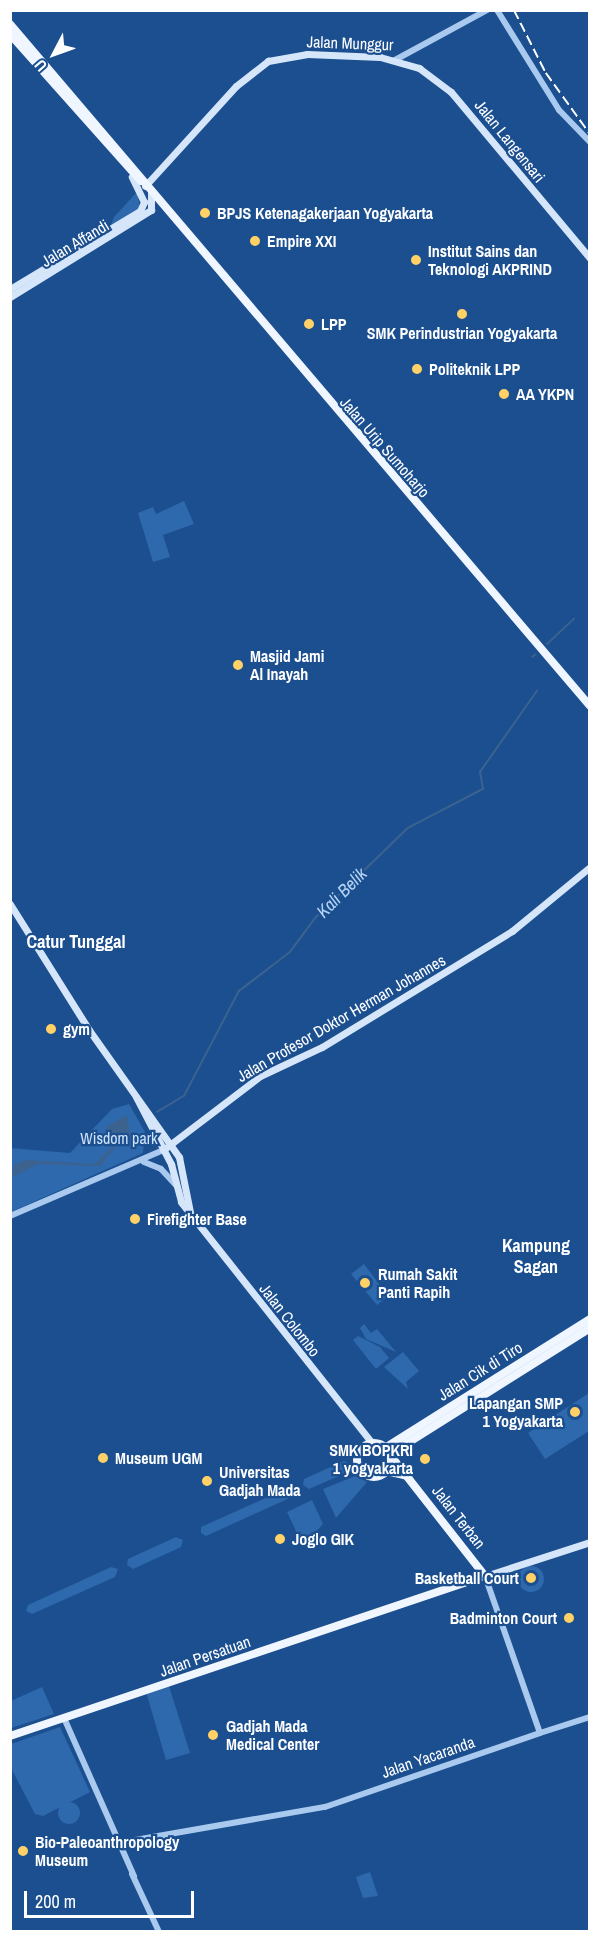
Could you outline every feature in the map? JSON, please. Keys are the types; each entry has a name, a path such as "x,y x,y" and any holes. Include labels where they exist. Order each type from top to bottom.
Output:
{"main road":[{"path":"10,24 132,177 144,202 133,216"},
{"path":"10,34 71,100 143,184"},
{"name":"Jalan Munggur","path":"143,184 236,86 268,61 307,54 395,60"},
{"name":"Jalan Langensari","path":"395,60 428,72 452,92 590,258"},
{"path":"132,177 143,184"},
{"name":"Jalan Urip Sumoharjo","path":"143,184 590,706"},
{"path":"152,193 151,210 169,213"},
{"name":"Jalan Affandi","path":"10,297 21,287 133,216 151,210"},
{"name":"Jalan Affandi","path":"10,289 21,287 151,210"},
{"name":"Jalan Profesor Doktor Herman Johannes","path":"163,1150 260,1076 322,1047 504,937 590,867"},
{"name":"Jalan Colombo","path":"10,904 136,1097 172,1144 182,1163 190,1212"},
{"name":"Jalan Colombo","path":"136,1097 163,1150 190,1212 372,1443"},
{"name":"Jalan Cik di Tiro","path":"388,1452 590,1319"},
{"name":"Jalan Cik di Tiro","path":"388,1452 590,1328"},
{"path":"386,1471 388,1452 372,1443 360,1452 360,1469 372,1476 386,1471 408,1476"},
{"name":"Jalan Terban","path":"388,1452 485,1576"},
{"path":"485,1576 590,1542"},
{"name":"Jalan Persatuan","path":"10,1736 485,1576"}],"street":[{"name":"Jalan Munggur","path":"395,60 487,10"},
{"path":"497,10 559,110 590,142"},
{"path":"10,1216 143,1162 163,1150"},
{"path":"143,1162 164,1172 177,1186"},
{"path":"485,1576 540,1733"},
{"name":"Jalan Yacaranda","path":"119,1843 325,1807 590,1717"},
{"path":"63,1718 159,1932"}],"green space":[{"path":"137,192 140,208 111,225 114,217"},
{"path":"184,501 194,524 163,535 170,557 153,562 138,513 153,507 156,514"},
{"name":"Wisdom park","path":"129,1104 145,1132 143,1153 11,1212 10,1148 70,1153 112,1109"},
{"path":"364,1264 388,1296 377,1305 351,1274"},
{"path":"364,1324 371,1333 377,1329 396,1352 366,1339 360,1328"},
{"path":"358,1336 380,1347 389,1358 376,1369 353,1340"},
{"path":"403,1352 419,1371 406,1382 408,1389 384,1367"},
{"name":"Lapangan SMP 1 Yogyakarta","path":"589,1393 589,1431 545,1459 528,1433"},
{"path":"344,1461 351,1464 348,1472 309,1489 303,1485 304,1479"},
{"path":"355,1476 367,1482 336,1518 323,1489"},
{"path":"290,1487 297,1489 294,1496 206,1536 201,1533 201,1527"},
{"path":"312,1500 323,1524 303,1546 287,1512"},
{"path":"176,1537 183,1540 181,1547 133,1569 127,1565 128,1559"},
{"name":"Basketball Court","path":"531,1566 540,1570 544,1579 540,1588 531,1592 522,1588 518,1579 522,1570"},
{"path":"111,1567 118,1569 115,1577 32,1614 26,1611 28,1605"},
{"path":"169,1686 190,1753 166,1760 146,1692"},
{"path":"42,1687 54,1714 11,1728 11,1701"},
{"path":"60,1727 90,1792 43,1816 35,1814 11,1768 11,1744"},
{"path":"69,1802 77,1805 80,1813 77,1821 69,1824 61,1821 58,1813 61,1805"},
{"path":"370,1872 378,1896 363,1898 356,1877"}],"shaded area":[{"path":"127,1115 131,1141 116,1146 100,1166 38,1164 11,1178 15,1164 26,1160 95,1164 112,1147 106,1127"}],"waterway":[{"name":"Kali Belik","path":"547,644 574,619"},
{"name":"Kali Belik","path":"157,1112 184,1096 239,991 290,952 316,917 408,828 483,789 480,772 537,691"}],"railway":[{"path":"514,10 546,73 590,134"}],"place":[{"name":"BPJS Ketenagakerjaan Yogyakarta","path":"205,213"},
{"name":"Empire XXI","path":"255,241"},
{"name":"Institut Sains dan Teknologi AKPRIND","path":"416,260"},
{"name":"SMK Perindustrian Yogyakarta","path":"462,314"},
{"name":"LPP","path":"309,324"},
{"name":"Politeknik LPP","path":"417,369"},
{"name":"AA YKPN","path":"504,394"},
{"name":"Masjid Jami Al Inayah","path":"238,665"},
{"name":"gym","path":"51,1029"},
{"name":"Firefighter Base","path":"135,1219"},
{"name":"Rumah Sakit Panti Rapih","path":"365,1283"},
{"name":"Lapangan SMP 1 Yogyakarta","path":"575,1412"},
{"name":"Museum UGM","path":"103,1458"},
{"name":"SMK BOPKRI 1 yogyakarta","path":"425,1459"},
{"name":"Universitas Gadjah Mada","path":"207,1481"},
{"name":"Joglo GIK","path":"280,1539"},
{"name":"Basketball Court","path":"531,1578"},
{"name":"Badminton Court","path":"569,1618"},
{"name":"Gadjah Mada Medical Center","path":"213,1735"},
{"name":"Bio-Paleoanthropology Museum","path":"23,1851"}],"district":[{"name":"Catur Tunggal","path":"76,942"},
{"name":"Kampung Sagan","path":"536,1257"}]}
